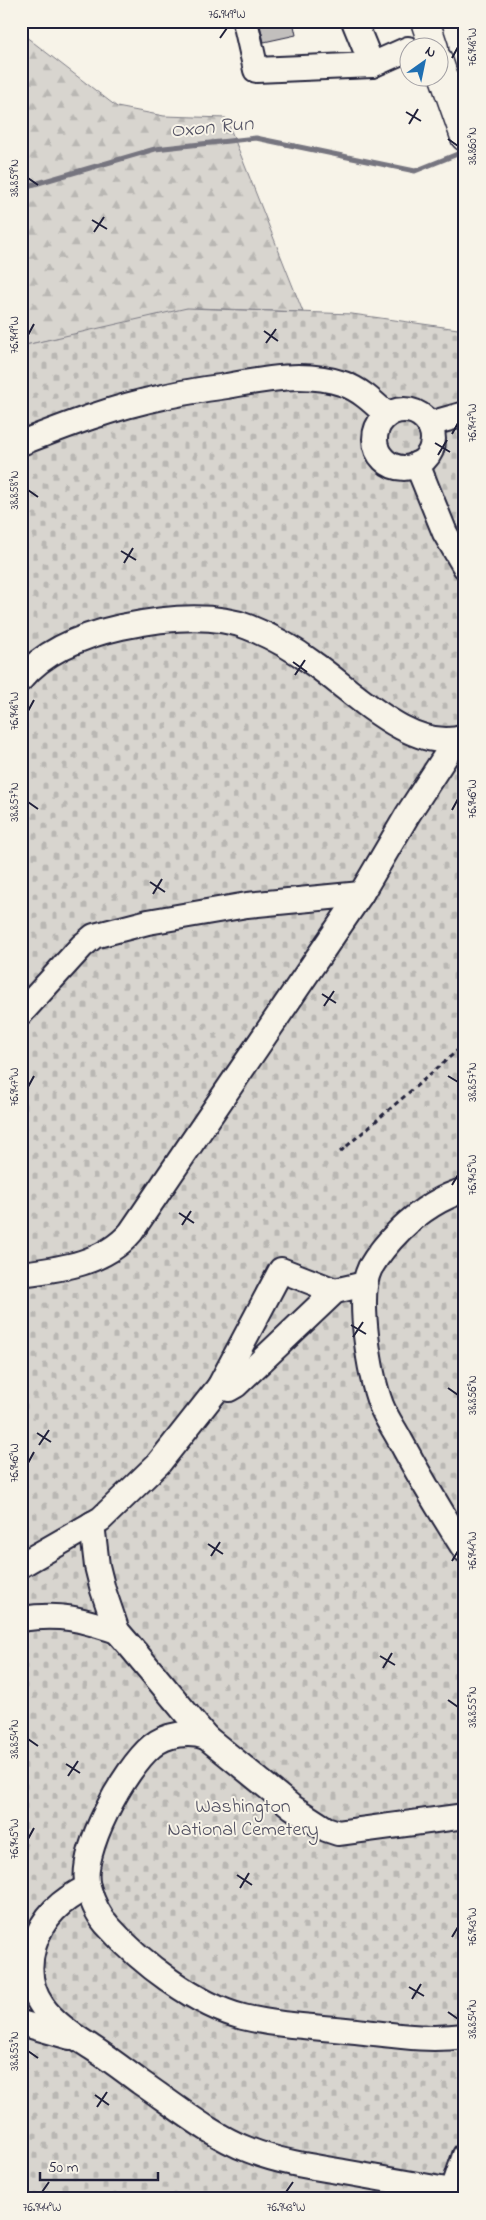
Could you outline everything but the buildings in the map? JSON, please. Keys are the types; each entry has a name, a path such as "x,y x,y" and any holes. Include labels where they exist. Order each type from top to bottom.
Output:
{"main road":[{"path":"448,76 457,88 463,132"}],"lane":[{"path":"244,21 256,70 372,65 398,55"},
{"path":"354,21 372,65"},
{"path":"21,443 70,423 161,397 292,377 315,378 345,384 367,397 387,415"},
{"path":"398,410 413,411 429,424 433,439 432,446 425,459 417,464 398,467 391,465 380,456 376,449 375,435 380,421 387,415 398,410"},
{"path":"429,424 465,414"},
{"path":"417,464 446,533 465,567"},
{"path":"21,679 40,662 72,642 106,630 169,619 231,622 270,636 313,663 402,728 427,738 460,738"},
{"path":"21,1274 66,1267 95,1259 123,1242 221,1101 360,894 408,814 460,738"},
{"path":"21,1013 88,939 94,936 148,922 247,905 360,894"},
{"path":"465,1190 454,1193 432,1205 412,1219 393,1237 370,1268 363,1299 366,1329 381,1404 407,1454 465,1550"},
{"path":"21,1565 92,1524 111,1510 159,1463 218,1387 281,1270 335,1291"},
{"path":"218,1387 228,1389 236,1385 335,1291 365,1284"},
{"path":"92,1524 97,1566 103,1590 118,1630 206,1737 292,1807 326,1829 338,1833 465,1816"},
{"path":"21,1619 55,1615 78,1618 118,1630"},
{"path":"206,1737 185,1734 163,1740 152,1746 118,1790 95,1837 87,1868 88,1887 99,1913 108,1926 145,1961 189,1992 212,2005 241,2016 281,2024 437,2040 465,2036"},
{"path":"88,1887 68,1897 56,1907 38,1932 29,1963 27,1991 53,2020 76,2039 226,2140 248,2150 316,2167 451,2195 465,2155"},
{"path":"21,2023 76,2039"}],"path":[{"path":"340,1152 465,1044"}],"green space":[{"path":"21,36 25,36 117,107 164,116 226,118 303,312 196,308 21,346"},
{"name":"Washington National Cemetery","path":"187,308 352,314 465,330 465,2199 21,2199 21,346"}],"waterway":[{"name":"Oxon Run","path":"21,188 155,149 256,138 415,171 465,151"}]}
